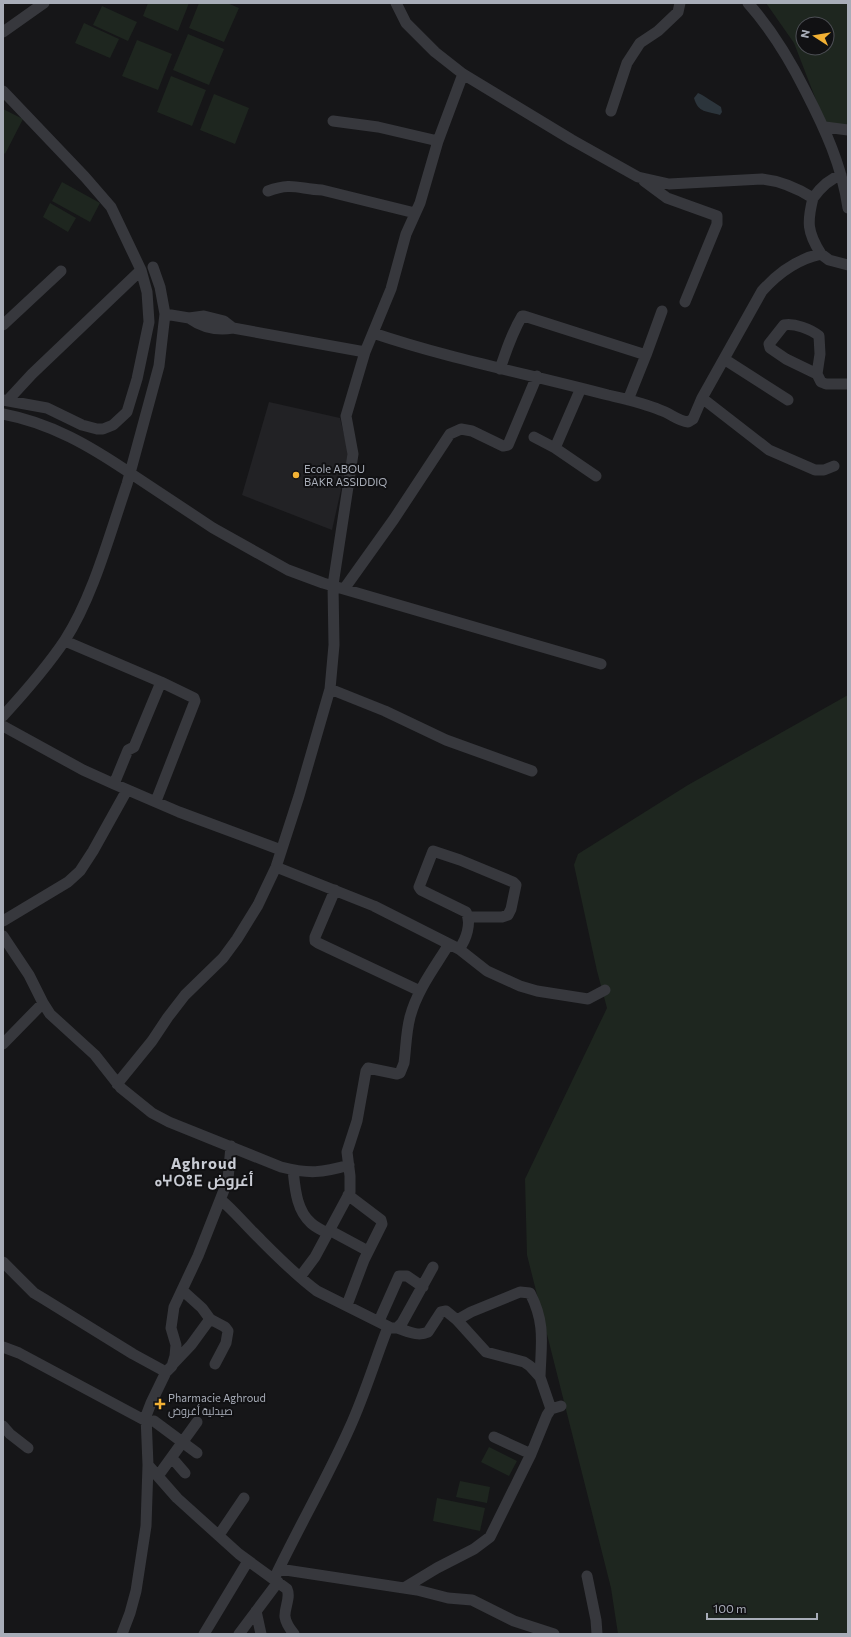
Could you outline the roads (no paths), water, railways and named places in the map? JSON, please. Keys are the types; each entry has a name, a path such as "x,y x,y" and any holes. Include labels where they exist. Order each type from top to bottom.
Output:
{"street":[{"path":"396,3 406,23 435,52 463,74 579,144 638,177 667,198 717,216 717,224 685,302"},
{"path":"611,111 627,63 640,43 658,31 678,12 680,3"},
{"path":"748,3 789,57 824,127 847,191 848,208"},
{"path":"3,32 41,4"},
{"path":"117,1084 152,1041 185,995 223,958 237,939 258,905 276,867 282,850 330,689 353,454 346,416 365,352 383,312 406,234 416,213 438,142 463,74"},
{"path":"3,91 85,177 111,208 141,270 147,292 149,322 137,379 126,412 113,425 103,429 97,429 82,425 48,408 6,400"},
{"path":"333,121 378,127 438,142"},
{"path":"824,127 848,130"},
{"path":"842,175 834,178 820,188 813,198 808,225 812,240 821,254 829,260 848,265"},
{"path":"638,177 669,184 762,179 789,185 813,198"},
{"path":"268,192 281,186 291,185 308,189 322,190 416,213"},
{"path":"373,333 441,354 500,369 537,376 628,400 660,410 688,422 693,419 702,398 762,291 773,278 785,269 809,257 821,254"},
{"path":"3,716 26,690 64,641 89,591 127,484 159,366 165,314 160,287 153,267"},
{"path":"6,400 141,270"},
{"path":"3,325 61,271"},
{"path":"628,400 662,311"},
{"path":"165,314 189,318 204,316 210,317 224,321 233,328 365,352"},
{"path":"500,369 509,343 522,316 646,355"},
{"path":"817,374 786,359 770,348 769,344 784,325 789,324 812,331 819,336 820,354 817,374 821,382 826,384 848,384"},
{"path":"724,359 788,400"},
{"path":"339,587 394,519 450,434 461,429 472,431 503,446 508,445 537,376"},
{"path":"555,448 582,388"},
{"path":"702,398 769,450 815,470 824,470 834,466"},
{"path":"3,414 40,423 62,432 130,473 213,528 288,570 323,583 601,664"},
{"path":"534,437 555,448 596,476"},
{"path":"64,641 192,695 194,698 195,701 156,802"},
{"path":"114,784 128,750 134,747 161,682"},
{"path":"330,689 385,711 446,740 532,771"},
{"path":"3,726 83,770 127,790 179,812 282,850"},
{"path":"3,921 68,882 80,872 127,790"},
{"path":"300,1277 315,1257 348,1195 351,1184 348,1152 357,1121 366,1071 368,1068 396,1074 400,1073 404,1063 410,1017 420,991 454,946 465,942 469,917 466,912 422,890 419,887 433,851 460,860 513,882 516,885 511,909 508,915 502,917 469,917"},
{"path":"276,867 374,906 454,946 487,971 532,990 588,999 606,990"},
{"path":"335,890 315,937 315,941 420,991"},
{"path":"3,936 29,975 50,1014 95,1055 117,1084 136,1102 152,1113 169,1122 281,1167 314,1172 331,1170 349,1165"},
{"path":"3,1044 43,1003"},
{"path":"122,1634 133,1603 146,1526 151,1403 169,1369 176,1349 172,1331 174,1307 198,1256 221,1200 228,1178 230,1146"},
{"path":"293,1170 296,1191 304,1215 311,1223 368,1251"},
{"path":"347,1306 368,1251 382,1224 381,1220 348,1195"},
{"path":"221,1200 236,1212 255,1234 317,1291 388,1325 417,1334 424,1334 428,1332 443,1311 446,1311 457,1320 486,1352 524,1362 530,1366 540,1377 556,1408 547,1415 531,1454 490,1537 474,1549 437,1568 404,1588"},
{"path":"3,1262 39,1296 133,1354 169,1369"},
{"path":"388,1325 402,1323 433,1268"},
{"path":"239,1634 276,1581 279,1569 363,1398 372,1368 388,1325 399,1276 407,1276 423,1286"},
{"path":"182,1290 202,1308 210,1319 225,1327 228,1332 226,1343 215,1364"},
{"path":"457,1320 472,1312 520,1292 530,1293 538,1308 542,1326 540,1377"},
{"path":"169,1369 191,1345 210,1319"},
{"path":"3,1347 19,1353 150,1421 183,1442 197,1453"},
{"path":"158,1476 197,1422"},
{"path":"3,1426 10,1434 28,1448"},
{"path":"494,1437 531,1454"},
{"path":"172,1458 185,1473"},
{"path":"148,1465 177,1498 248,1561 288,1591 285,1618 294,1634"},
{"path":"219,1535 244,1498"},
{"path":"204,1634 248,1561"},
{"path":"279,1569 404,1588 432,1593 448,1598 472,1600 514,1621 554,1634"},
{"path":"587,1576 596,1620 597,1634"},
{"path":"256,1611 261,1634"}],"place":[{"name":"Ecole ABOU BAKR ASSIDDIQ","path":"296,475"},
{"name":"Pharmacie Aghroud صيدلية أغروض","path":"160,1404"}],"district":[{"name":"Aghroud ⴰⵖⵔⵓⴹ أغروض","path":"204,1172"}]}
